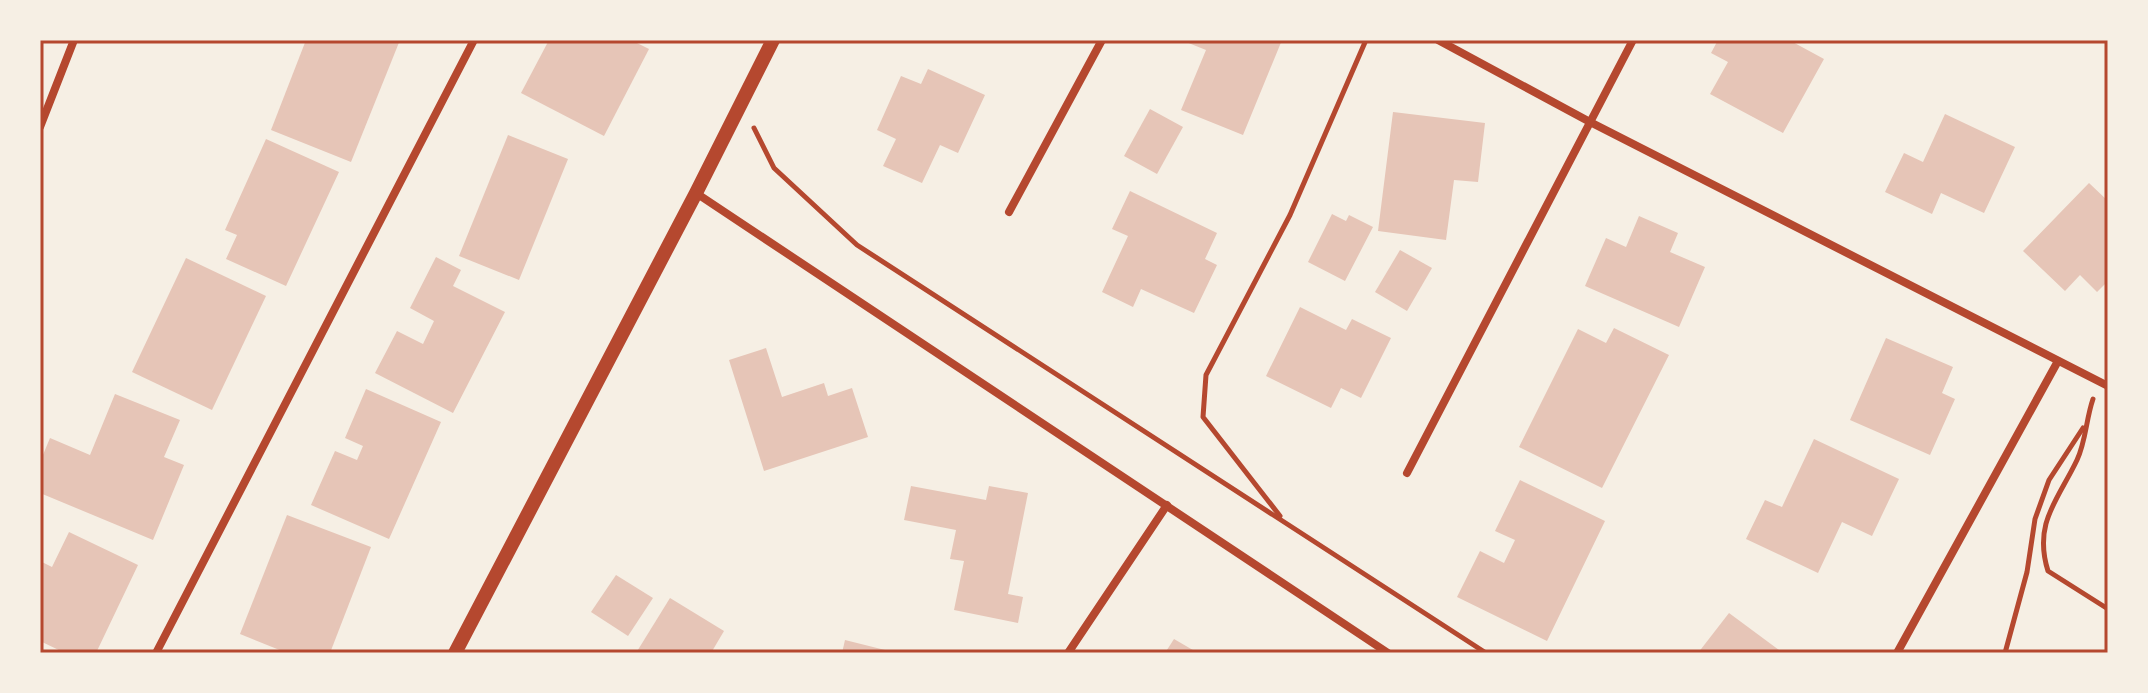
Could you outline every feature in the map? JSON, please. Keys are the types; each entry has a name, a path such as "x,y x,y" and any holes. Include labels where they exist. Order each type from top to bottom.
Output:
{"street":[{"path":"40,127 74,40"},
{"path":"156,653 474,40"},
{"path":"455,653 773,40"},
{"path":"1009,212 1102,40"},
{"path":"1438,40 1590,122 2108,386"},
{"path":"1407,473 1633,40"},
{"path":"696,193 1388,653"},
{"path":"1897,653 2058,361"},
{"path":"1068,653 1167,505"}],"path":[{"path":"1282,519 1203,417 1206,375 1290,215 1366,40"},
{"path":"740,102 774,168 857,245 1486,653"},
{"path":"2005,653 2027,572 2035,519 2049,480 2072,449 2085,423 2098,381"},
{"path":"2085,423 2084,440 2077,460 2047,516 2041,550 2048,571 2108,609"}],"building":[{"path":"306,40 400,40 351,162 271,130"},
{"path":"549,40 631,40 649,49 604,136 521,93"},
{"path":"1181,40 1282,40 1243,135 1181,110 1206,50"},
{"path":"1718,40 1789,40 1824,59 1783,133 1710,94 1728,62 1711,53"},
{"path":"928,69 985,95 958,153 940,145 922,183 883,166 896,139 877,130 901,76 921,84"},
{"path":"1150,109 1183,127 1157,174 1124,156"},
{"path":"1393,112 1485,123 1478,182 1454,180 1446,240 1378,231"},
{"path":"1945,114 2015,147 1984,213 1941,193 1932,214 1885,192 1904,153 1923,162"},
{"path":"508,135 568,159 519,280 459,256"},
{"path":"266,139 339,172 286,286 226,259 237,235 225,230"},
{"path":"2089,183 2108,201 2108,281 2097,292 2080,275 2065,291 2023,251"},
{"path":"1130,191 1217,233 1205,259 1217,265 1194,313 1141,289 1133,307 1102,292 1128,236 1112,229"},
{"path":"1332,214 1346,221 1349,215 1373,227 1345,281 1308,262"},
{"path":"1639,216 1678,233 1670,252 1705,267 1679,327 1585,286 1606,238 1626,247"},
{"path":"1400,250 1432,268 1407,311 1375,292"},
{"path":"436,257 461,270 453,286 505,312 453,413 375,373 397,331 423,344 434,321 410,308"},
{"path":"186,258 266,296 212,410 132,372"},
{"path":"1300,307 1346,330 1352,319 1391,338 1361,398 1341,388 1331,408 1266,376"},
{"path":"1614,328 1669,355 1602,488 1519,447 1578,329 1606,343"},
{"path":"1886,338 1953,367 1942,393 1955,399 1930,455 1850,420"},
{"path":"766,348 782,397 824,383 828,396 852,388 868,437 764,471 729,360"},
{"path":"366,389 441,422 389,539 311,505 335,451 357,460 363,446 345,438"},
{"path":"115,394 180,420 164,457 184,465 153,540 40,493 40,462 50,438 90,455"},
{"path":"1814,439 1899,479 1872,536 1842,522 1818,573 1746,539 1765,500 1782,507"},
{"path":"1520,480 1605,521 1547,641 1457,597 1480,551 1504,563 1515,540 1495,531"},
{"path":"911,486 986,500 989,486 1028,493 1008,594 1023,597 1018,623 954,610 964,561 950,559 956,530 904,520"},
{"path":"287,515 371,547 330,653 287,653 240,634"},
{"path":"69,532 138,565 96,653 65,653 40,641 40,561 52,567"},
{"path":"616,575 653,598 628,636 591,612"},
{"path":"670,598 724,631 711,653 636,653"},
{"path":"1729,613 1783,653 1698,653"},
{"path":"1174,639 1198,653 1165,653"},
{"path":"845,640 893,652 893,653 842,653"}]}
